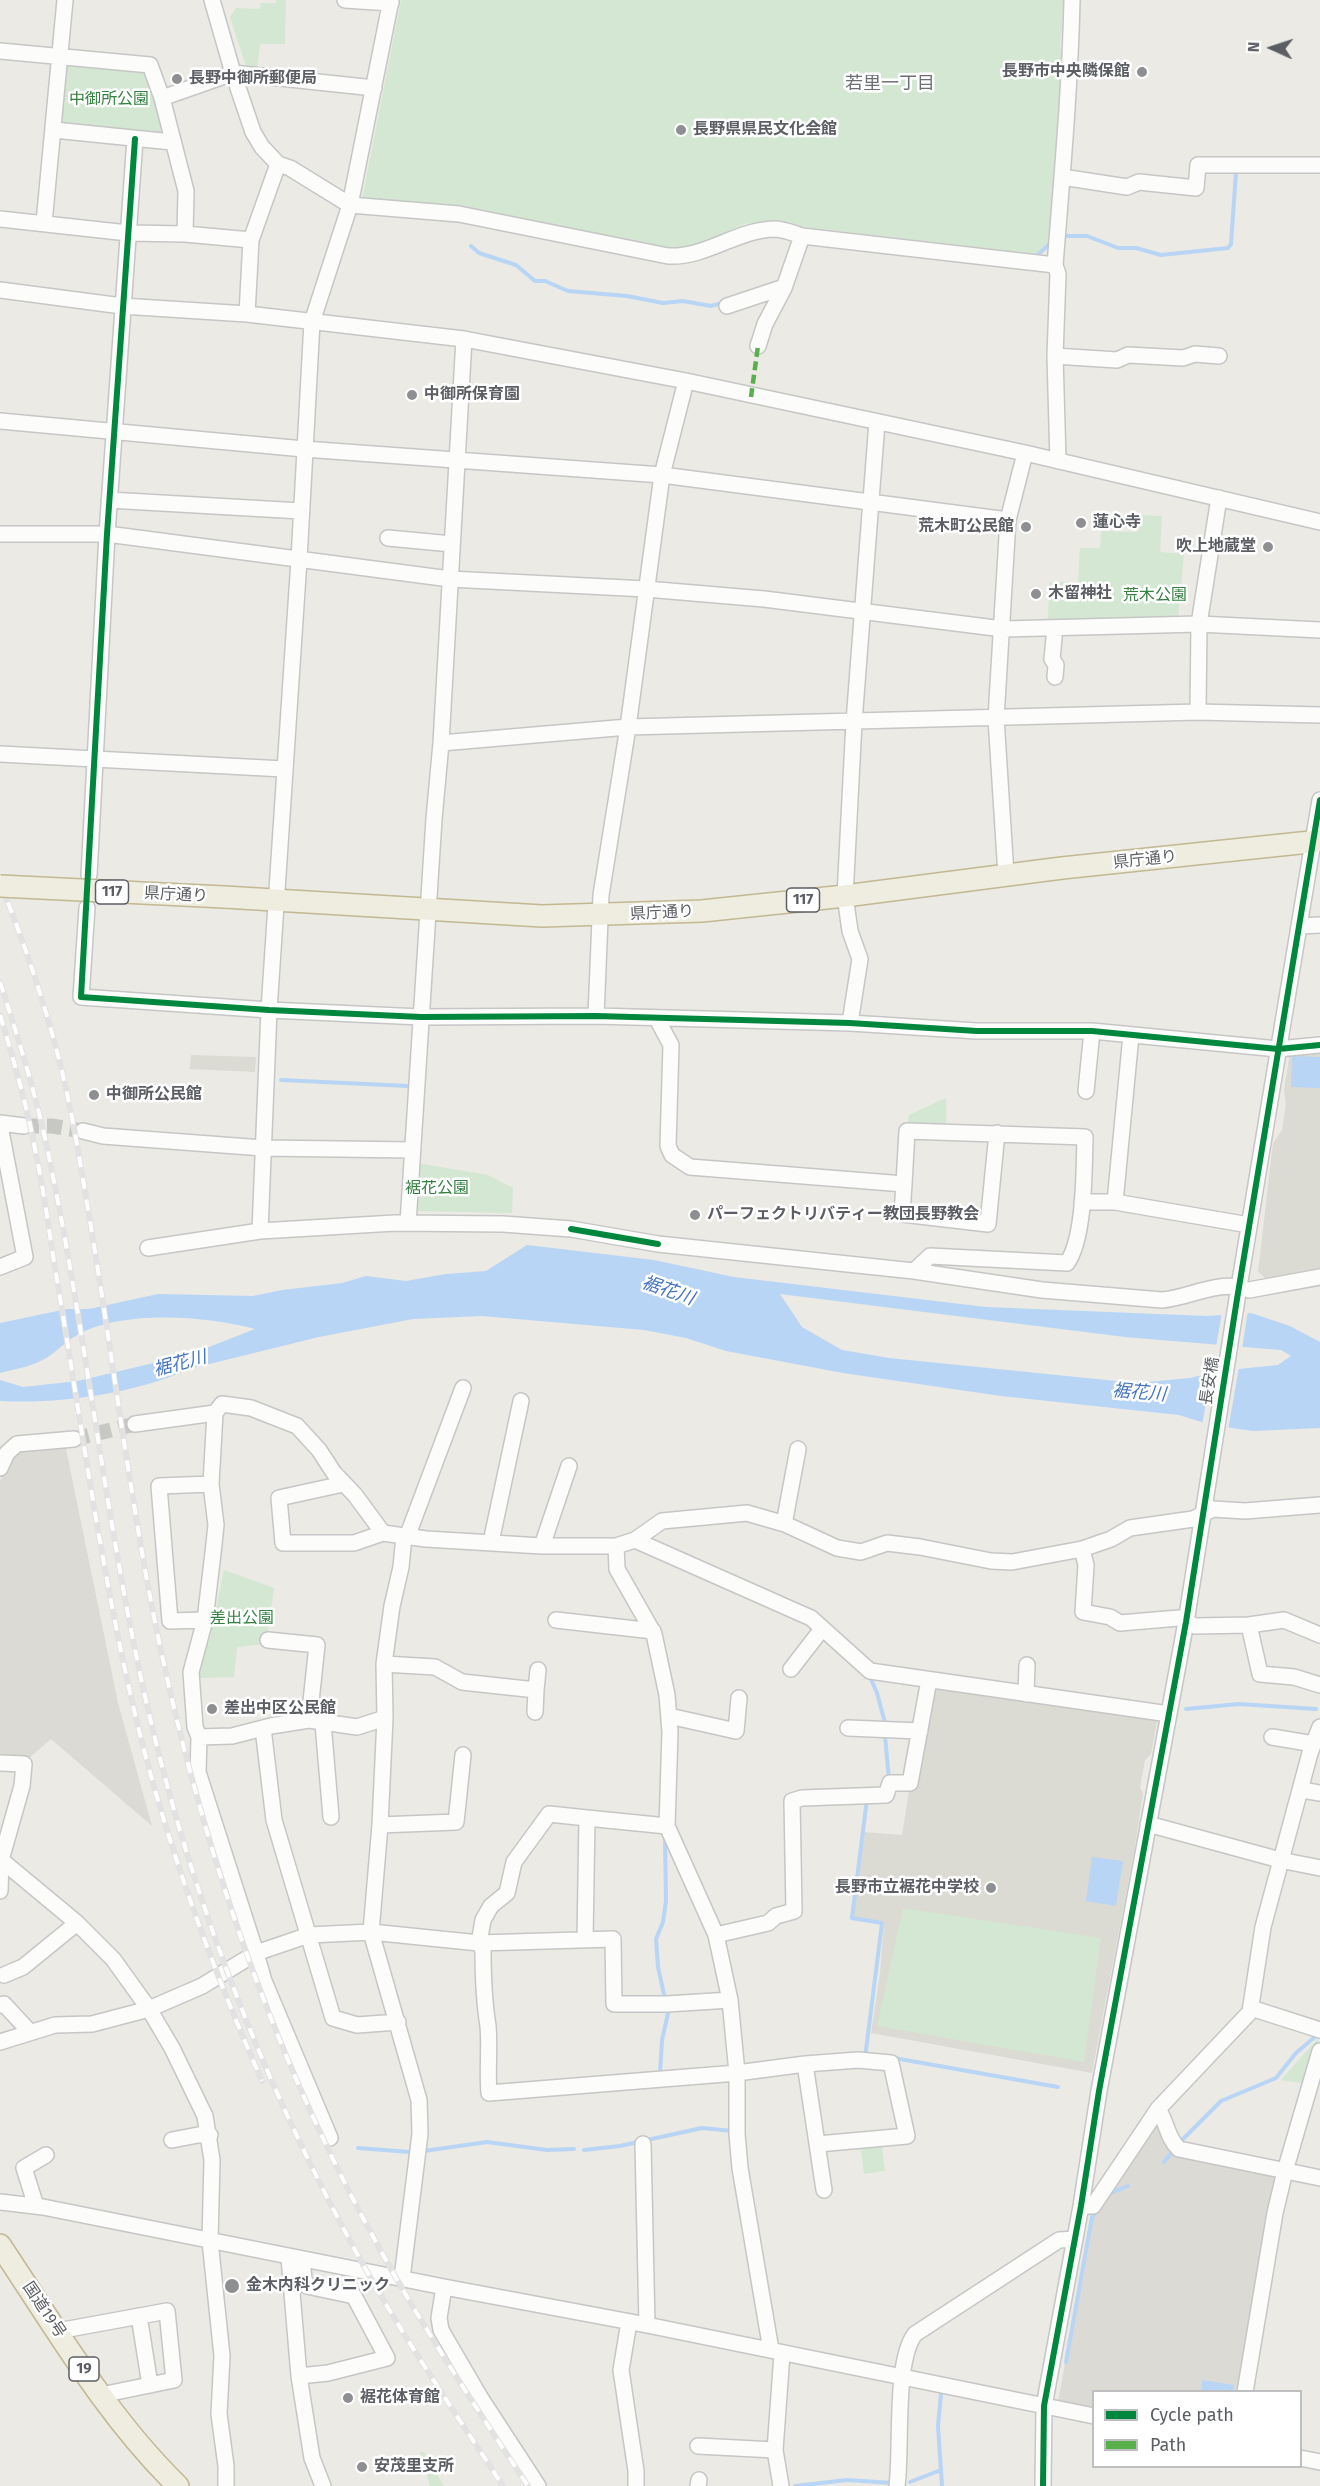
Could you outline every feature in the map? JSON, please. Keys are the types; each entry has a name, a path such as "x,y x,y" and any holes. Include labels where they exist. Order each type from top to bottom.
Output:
{"highway":[{"name":"県庁通り","path":"0,886 224,897 429,911 599,916 702,911 1316,842"},
{"name":"国道19号","path":"0,2245 101,2394 154,2463 178,2486"}],"street":[{"path":"44,223 65,0"},
{"path":"212,0 253,132 262,147 278,164 290,168 350,205 459,214 668,256 684,257 759,231 776,229 802,236 1055,265"},
{"path":"260,1231 269,1010 299,560 312,322 350,205 391,2 345,0"},
{"path":"1058,461 1055,356 1058,273 1055,265 1070,84 1072,0"},
{"path":"0,51 150,65 162,98 186,190 185,234"},
{"path":"162,98 233,73 374,88"},
{"path":"54,130 172,142"},
{"path":"89,875 106,534 135,139"},
{"path":"247,314 251,240 278,164"},
{"path":"1062,177 1127,187 1139,182 1196,188 1198,165 1320,165"},
{"path":"0,219 128,233 185,234 251,240"},
{"path":"758,346 765,324 784,287 802,236"},
{"path":"727,306 784,287"},
{"path":"0,290 122,306 247,314 464,339 686,381 1025,453 1320,522"},
{"path":"408,1223 441,743 464,339"},
{"path":"1055,356 1117,360 1128,355 1183,358 1195,354 1218,356"},
{"path":"596,1016 599,916 628,727 662,476 686,381"},
{"path":"0,421 304,449 662,476 1008,520"},
{"path":"850,1023 860,958 850,931 845,896 854,722 877,422"},
{"path":"1006,876 996,718 1008,520 1025,453"},
{"path":"1198,712 1198,624 1219,498"},
{"path":"109,500 301,512"},
{"path":"0,534 106,534 450,579 646,589 1003,629 1198,624 1320,630"},
{"path":"388,538 452,544"},
{"path":"1055,628 1052,659 1056,665 1056,677"},
{"path":"441,743 628,727 1198,712 1320,715"},
{"path":"0,754 284,769"},
{"name":"長安橋","path":"1043,2486 1044,2406 1081,2206 1099,2091 1186,1622 1209,1467 1241,1292 1249,1225 1278,1049 1316,842 1320,800"},
{"path":"87,908 81,997 269,1010 421,1017 596,1016 850,1023 977,1031 1092,1031 1278,1049 1320,1045"},
{"path":"1300,926 1320,925"},
{"path":"657,1018 671,1045 667,1124 668,1146 672,1155 690,1167 904,1184"},
{"path":"1086,1091 1092,1031"},
{"path":"1115,1202 1131,1035"},
{"path":"0,1267 25,1257 0,1125 24,1126"},
{"path":"82,1131 103,1136 263,1148 412,1150"},
{"path":"914,1271 930,1256 1067,1263 1074,1253 1082,1202 1086,1137 997,1133 907,1131 902,1214 988,1224 997,1133"},
{"path":"1082,1202 1115,1202 1249,1225"},
{"path":"148,1248 260,1231 408,1223 503,1224 572,1229 658,1244 914,1271 1042,1290 1162,1300 1228,1286 1241,1292 1320,1277"},
{"path":"402,2278 420,2134 418,2100 371,1932 380,1825 385,1718 384,1664 392,1606 406,1536 463,1388"},
{"path":"490,1542 521,1401"},
{"path":"330,2138 264,1981 198,1772 199,1737 195,1727 191,1672 205,1620 216,1525 211,1484 215,1413 222,1404 251,1408 297,1426 319,1450 343,1485 355,1495 383,1533"},
{"path":"135,1424 215,1413"},
{"path":"0,1468 8,1453 17,1444 74,1439"},
{"path":"784,1524 801,1457"},
{"path":"542,1546 569,1466"},
{"path":"205,1620 170,1621 159,1486 211,1484"},
{"path":"343,1485 279,1498 283,1543 354,1543 383,1533 542,1546 616,1546 635,1540 662,1521 747,1513 784,1524 837,1548 861,1552 887,1543 991,1561 1012,1562 1082,1549 1112,1539 1130,1528 1202,1516 1213,1509 1245,1511 1320,1504"},
{"path":"635,1540 812,1618 870,1671 1169,1714"},
{"path":"616,1546 617,1569 653,1631 667,1695 669,1716 667,1826 716,1935 730,2000 737,2073 737,2134 740,2168 776,2352 775,2451 781,2486"},
{"path":"1082,1549 1086,1565 1083,1612 1110,1617 1120,1623 1179,1618 1195,1626 1249,1625 1284,1620 1320,1635"},
{"path":"556,1620 653,1631"},
{"path":"1249,1625 1260,1674 1294,1677 1320,1684"},
{"path":"791,1669 822,1629"},
{"path":"268,1640 317,1645 316,1722 331,1817"},
{"path":"384,1664 435,1667 462,1682 536,1690"},
{"path":"1026,1694 1027,1665"},
{"path":"535,1712 538,1670"},
{"path":"716,1935 768,1923 776,1916 794,1911 792,1801 802,1798 886,1795 890,1782 910,1783 929,1680"},
{"path":"669,1716 736,1731 739,1698"},
{"path":"199,1737 232,1736 263,1728 316,1722 357,1727 385,1718"},
{"path":"1081,2206 1093,2206 1158,2109 1250,2012 1263,1927 1280,1860 1320,1727"},
{"path":"263,1728 274,1820 333,2018 357,2025 398,2022"},
{"path":"848,1728 920,1731"},
{"path":"1272,1737 1314,1744"},
{"path":"380,1825 456,1822 463,1755"},
{"path":"0,1763 24,1764 22,1786 1,1860 0,1891"},
{"path":"1302,1790 1320,1793"},
{"path":"667,1826 549,1814 514,1862 507,1893 491,1906 483,1920 479,1943 483,1950 489,2093 737,2073 858,2060 891,2063 907,2136 818,2144"},
{"path":"585,1939 587,1818"},
{"path":"1148,1824 1280,1860 1320,1868"},
{"path":"1,1860 77,1923 113,1959 149,2009 172,2048 200,2107 210,2136 212,2160 210,2241 222,2356 219,2414 226,2466 226,2486"},
{"path":"4,1975 23,1967 77,1923"},
{"path":"0,2042 63,2024 92,2024 149,2009 202,1986 256,1953 309,1935 371,1932 479,1943 613,1939 614,2004 667,2004 730,2000"},
{"path":"0,2005 4,2004 15,2013 30,2032"},
{"path":"1251,2008 1320,2030"},
{"path":"1245,2390 1275,2213 1285,2170 1320,2051"},
{"path":"805,2064 824,2190"},
{"path":"1158,2109 1165,2120 1168,2134 1179,2149 1320,2178"},
{"path":"172,2140 198,2134 210,2136"},
{"path":"643,2144 648,2325"},
{"path":"36,2206 24,2168 46,2155"},
{"path":"0,2202 36,2206 648,2325 1092,2416"},
{"path":"897,2486 902,2378 906,2350 915,2334 1059,2240 1075,2239"},
{"path":"296,2258 308,2286 354,2296 387,2358 328,2373 299,2376"},
{"path":"296,2258 299,2376 312,2458 323,2486"},
{"path":"444,2287 439,2318 441,2330 480,2397 538,2486"},
{"path":"58,2331 167,2311 174,2380 101,2394"},
{"path":"139,2316 150,2385"},
{"path":"628,2322 621,2370 636,2471 636,2486"},
{"path":"698,2446 775,2451"},
{"path":"1302,2458 1320,2462"}],"shaded area":[{"path":"1320,1048 1320,1268 1266,1279 1258,1272 1273,1143 1282,1130 1286,1104 1284,1090 1290,1052"},
{"path":"191,1055 256,1057 255,1072 190,1069"},
{"path":"65,1444 118,1703 152,1826 51,1739 27,1760 0,1760 0,1481 14,1452"},
{"name":"長野市立裾花中学校","path":"938,1688 1153,1718 1157,1722 1151,1754 1145,1760 1140,1787 1143,1794 1133,1857 1092,2073 871,2033 880,1973 884,1922 850,1919 863,1832 902,1835 909,1791 914,1791 932,1692"},
{"path":"1154,2121 1161,2122 1165,2139 1273,2173 1279,2180 1240,2390 1092,2390 1092,2409 1058,2402 1092,2214"}],"green space":[{"path":"276,0 286,0 285,44 260,44 257,70 247,69 230,17 236,8 260,9 261,3 276,3"},
{"path":"401,0 1066,0 1060,45 1063,64 1049,243 1036,254 763,222 744,224 687,251 362,199"},
{"name":"中御所公園","path":"70,64 141,71 148,77 164,133 160,137 65,126 60,121 65,69"},
{"name":"荒木公園","path":"1139,515 1162,516 1160,552 1184,554 1178,618 1048,622 1049,582 1078,582 1080,548 1100,548 1101,531 1137,532"},
{"path":"946,1098 946,1127 907,1126 909,1115"},
{"name":"裾花公園","path":"416,1163 488,1175 513,1188 512,1213 413,1211"},
{"name":"差出公園","path":"224,1570 274,1588 266,1644 237,1647 234,1677 199,1678 200,1660 210,1638"},
{"path":"903,1908 1101,1938 1084,2062 877,2026"},
{"path":"1319,2037 1314,2072 1308,2084 1281,2080"},
{"path":"881,2141 885,2171 864,2174 860,2143"},
{"path":"420,2452 424,2452 444,2486 430,2486"}],"water":[{"path":"1292,1056 1320,1057 1320,1088 1291,1087"},
{"name":"裾花川","path":"527,1245 654,1260 734,1277 986,1307 1207,1316 1251,1313 1290,1326 1320,1342 1320,1428 1253,1431 1211,1425 1179,1415 1001,1396 843,1373 726,1351 686,1338 644,1330 482,1316 413,1319 319,1337 189,1369 145,1385 96,1396 47,1401 0,1401 0,1380 23,1387 78,1381 191,1354 255,1329 188,1318 114,1322 74,1337 37,1363 0,1373 0,1323 67,1309 89,1309 158,1294 253,1296 342,1283 366,1276 406,1281 446,1274 486,1271","holes":["780,1294 1125,1337 1281,1350 1291,1356 1278,1365 1219,1371 1190,1378 1136,1383 889,1358 842,1350 802,1327"]},
{"path":"1092,1857 1123,1861 1116,1906 1086,1901"},
{"path":"1202,2380 1234,2385 1233,2390 1201,2390"}],"pier":[{"path":"1248,1310 1242,1349 1216,1347 1222,1312"},
{"path":"1239,1367 1228,1430 1202,1425 1212,1370"}],"waterway":[{"path":"1066,236 1087,236 1118,248 1136,248 1161,255 1228,248 1231,244 1236,172 1240,171"},
{"path":"1035,257 1052,242"},
{"path":"471,246 479,253 516,265 535,281 545,281 568,291 627,296 663,303 683,301 711,306 722,303"},
{"path":"281,1080 408,1086"},
{"path":"870,1677 885,1723"},
{"path":"1186,1709 1239,1704 1316,1709"},
{"path":"885,1736 889,1779"},
{"path":"867,1799 852,1918 882,1923 866,2050 868,2054"},
{"path":"665,1837 666,1901 663,1922 656,1939 658,1967 665,1999"},
{"path":"660,2073 662,2040 669,2009"},
{"path":"1179,2143 1221,2101 1276,2078 1296,2053 1316,2036"},
{"path":"894,2058 1058,2087"},
{"path":"584,2150 620,2146 702,2128 733,2131"},
{"path":"424,2151 487,2142 547,2150 574,2149"},
{"path":"358,2148 410,2152"},
{"path":"1164,2162 1173,2151"},
{"path":"1108,2194 1128,2186"},
{"path":"1066,2362 1092,2217 1097,2210"},
{"path":"941,2394 938,2426 942,2486"},
{"path":"910,2482 941,2470"},
{"path":"795,2486 847,2480 893,2483"}],"tunnel":[{"path":"24,1126 52,1126 83,1131"},
{"path":"74,1439 135,1424"}],"railway":[{"path":"0,882 37,983 66,1088 90,1221 151,1602 188,1765 237,1925 265,2003 297,2080 370,2231 426,2328 528,2486"},
{"path":"0,982 32,1087 48,1152 73,1285 116,1551 142,1683 160,1760 205,1910 261,2057 328,2199 398,2324 503,2486"},
{"path":"0,1015 24,1101 39,1168 98,1531 141,1738 186,1888 222,1985 262,2081"}],"marked path":[{"path":"751,397 758,346"}],"cycle path":[{"path":"135,139 107,534 81,997 269,1010 421,1017 596,1016 850,1023 977,1031 1092,1031 1278,1049 1320,1045"},
{"path":"1043,2486 1044,2406 1081,2206 1099,2091 1186,1622 1320,800"},
{"path":"571,1229 658,1244"}],"place":[{"name":"長野市中央隣保館","path":"1142,72"},
{"name":"長野中御所郵便局","path":"177,79"},
{"name":"長野県県民文化会館","path":"681,130"},
{"name":"中御所保育園","path":"412,395"},
{"name":"蓮心寺","path":"1081,523"},
{"name":"荒木町公民館","path":"1026,527"},
{"name":"吹上地蔵堂","path":"1268,547"},
{"name":"木留神社","path":"1036,594"},
{"name":"中御所公民館","path":"94,1095"},
{"name":"パーフェクトリバティー教団長野教会","path":"695,1215"},
{"name":"差出中区公民館","path":"212,1709"},
{"name":"長野市立裾花中学校","path":"991,1888"},
{"name":"金木内科クリニック","path":"232,2286"},
{"name":"裾花体育館","path":"348,2398"},
{"name":"安茂里支所","path":"362,2467"}],"district":[{"name":"若里一丁目","path":"890,84"}]}
